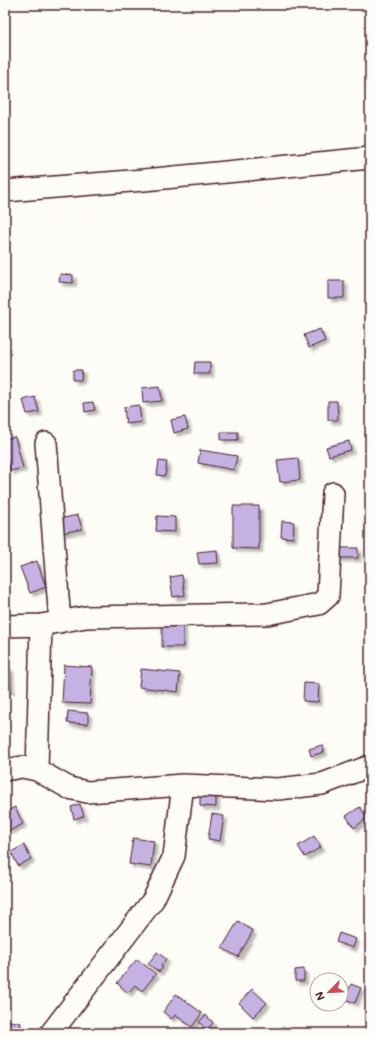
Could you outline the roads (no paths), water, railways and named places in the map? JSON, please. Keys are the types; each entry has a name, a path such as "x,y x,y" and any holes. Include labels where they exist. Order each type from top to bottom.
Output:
{"street":[{"path":"5,191 144,180 370,158"},
{"path":"37,770 50,623 46,443"},
{"path":"5,626 50,623 86,616 267,614 319,604 328,596 333,493"},
{"path":"5,770 22,767 37,770 69,788 87,792 183,784 278,789 322,784 370,766"},
{"path":"51,1033 153,900 174,856 183,784"}]}
